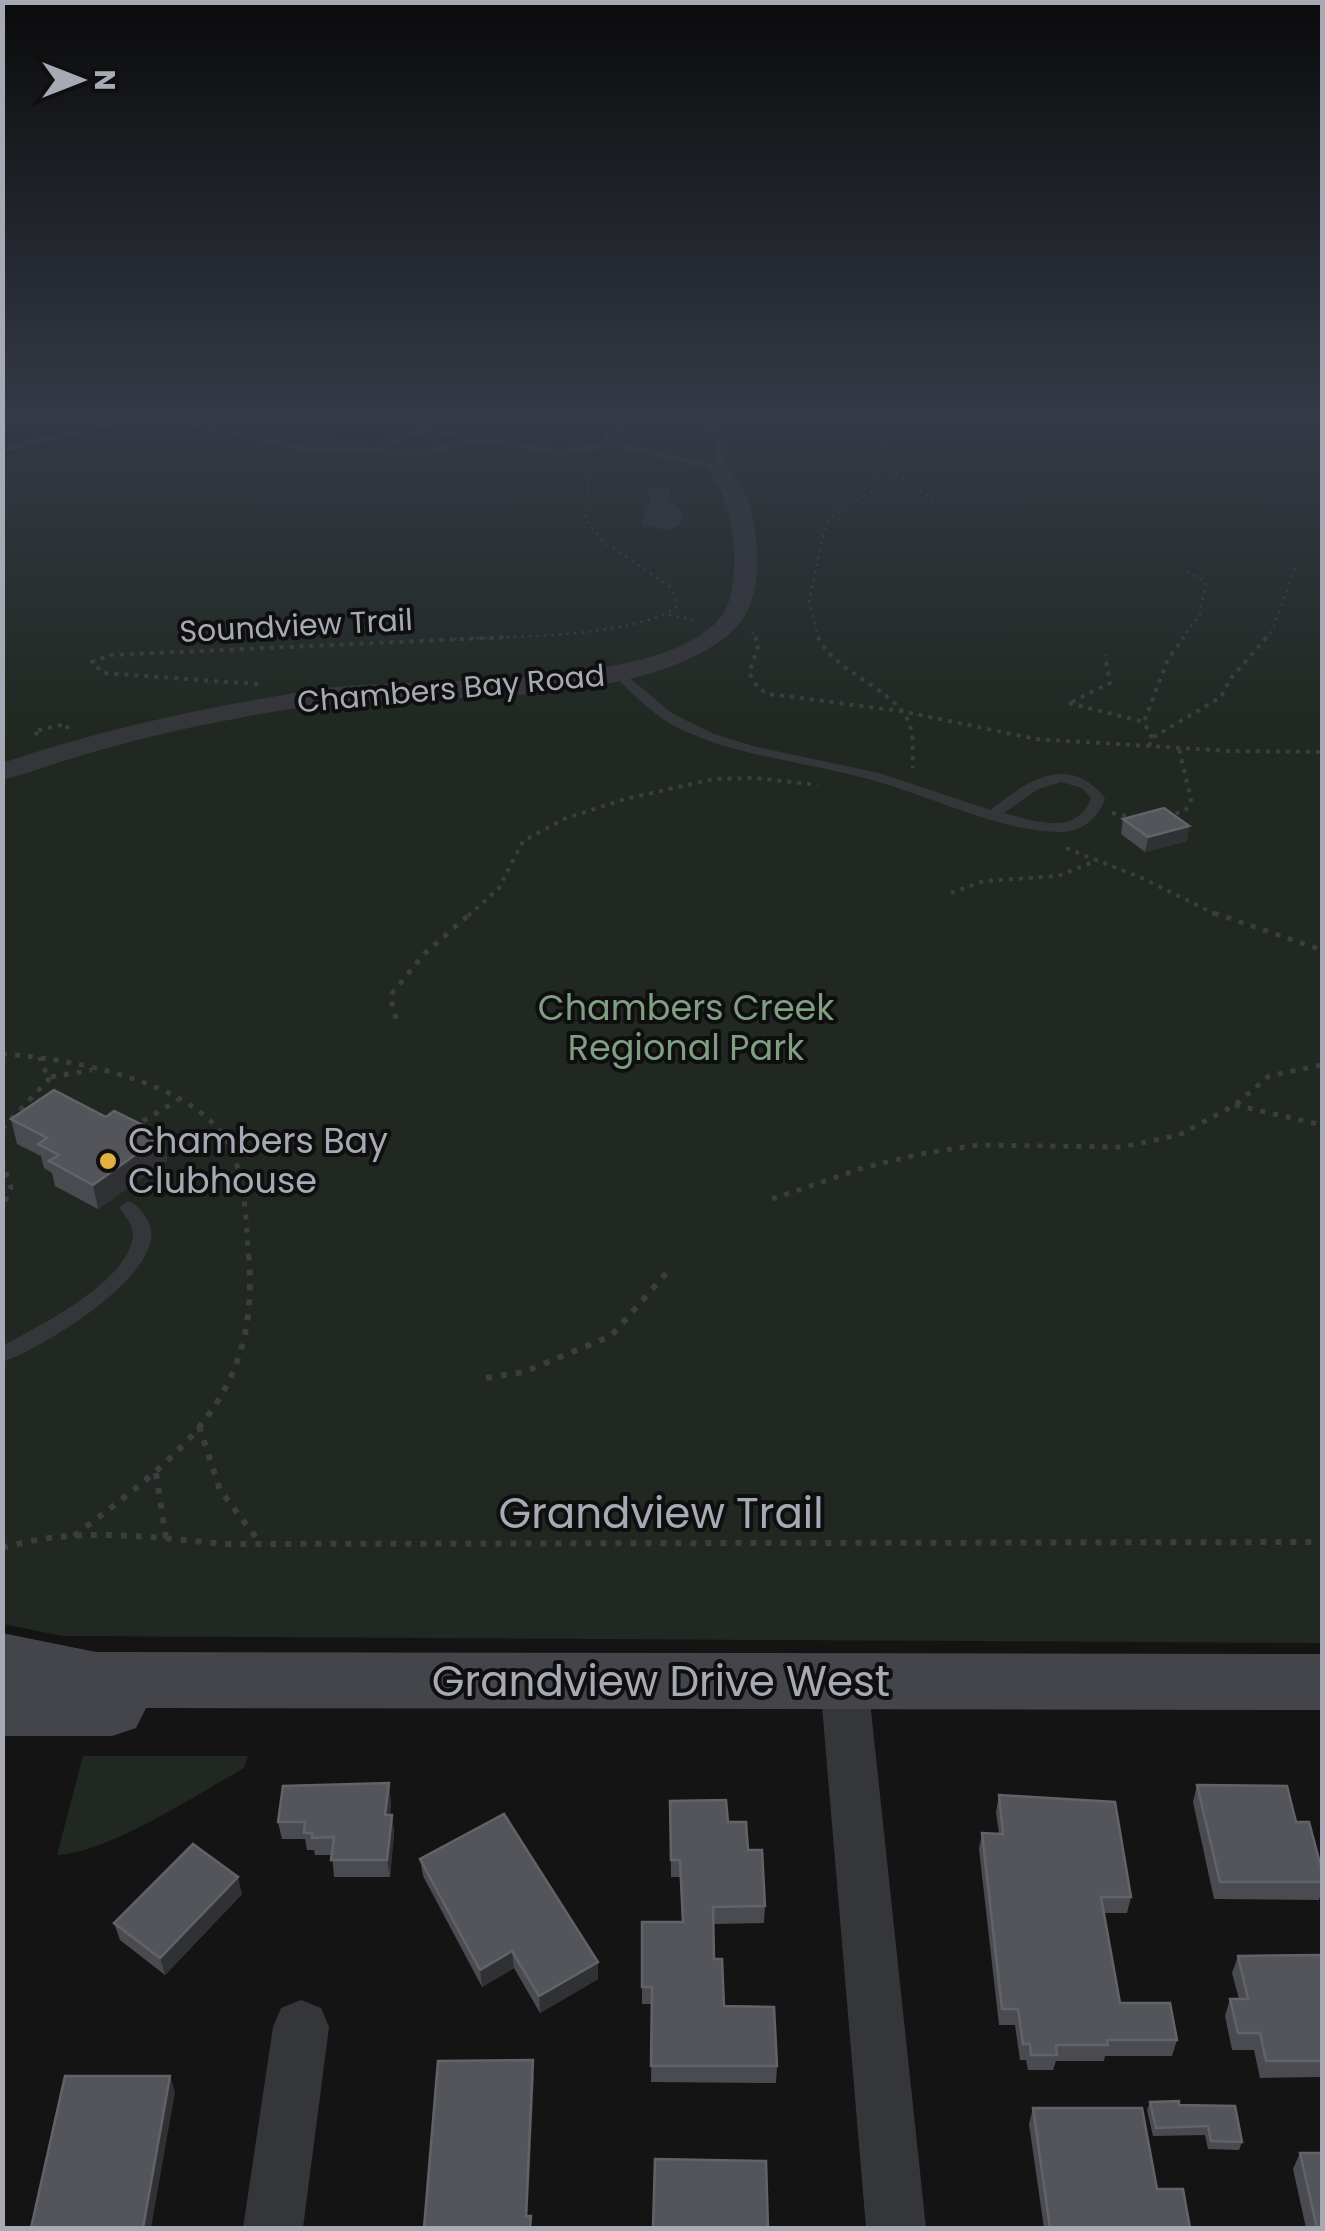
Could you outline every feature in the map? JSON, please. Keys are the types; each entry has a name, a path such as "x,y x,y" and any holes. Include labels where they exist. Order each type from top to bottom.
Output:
{"street":[{"name":"Chambers Bay Road","path":"2,772 89,744 272,705 386,691 547,685 621,675 709,638 732,619 740,605 745,575 743,521"},
{"name":"Grandview Drive West","path":"2,1661 96,1680 1322,1706"},
{"name":"Grandview Drive West","path":"2,1706 845,1694 1322,1682"},
{"path":"845,1694 896,2228"},
{"path":"273,2228 301,2026"}],"lane":[{"path":"621,675 653,707 697,732 996,813 1062,828 1081,824 1094,810 1098,798 1090,787 1060,778 1031,784 996,813"},
{"path":"2,1355 104,1292 134,1260 143,1238 138,1220 128,1208"}],"path":[{"path":"588,521 591,530 670,586 676,607 669,615"},
{"path":"829,521 809,602 820,641 830,656 901,712 911,726 913,770 904,785"},
{"path":"1149,746 1152,738 1221,697 1231,678 1272,631 1297,564"},
{"path":"1152,738 1144,722 1168,659 1200,614 1206,582 1185,570"},
{"path":"669,615 701,621"},
{"name":"Soundview Trail","path":"263,689 255,682 104,673 94,668 92,662 111,655 552,635 669,615"},
{"path":"745,630 752,632 758,644 749,674 758,688 768,694 901,712 1036,739 1322,752"},
{"path":"1104,655 1110,682 1069,703 1144,722"},
{"path":"1160,818 1185,811 1191,800 1179,748"},
{"path":"396,1019 390,996 412,965 498,889 514,851 544,828 569,816 706,779 758,778 829,786"},
{"path":"1094,810 1148,818"},
{"path":"1063,847 1226,919 1322,950"},
{"path":"951,893 984,881 1058,876 1098,860"},
{"path":"2,1054 40,1057 94,1069 178,1100 206,1116 224,1136 235,1163 249,1258 249,1335 237,1368 199,1426 156,1472 74,1536"},
{"path":"40,1057 51,1077"},
{"path":"772,1199 863,1168 959,1148 1122,1147 1180,1135 1235,1105 1269,1076 1322,1065"},
{"path":"2,1129 51,1077 94,1069"},
{"path":"143,1121 178,1100"},
{"path":"1235,1105 1322,1126"},
{"path":"2,1160 11,1188 2,1208"},
{"path":"486,1378 524,1372 611,1336 669,1270"},
{"path":"199,1426 211,1476 227,1504 261,1544"},
{"path":"156,1472 166,1539"},
{"name":"Grandview Trail","path":"2,1548 27,1538 74,1536 261,1544 1322,1542"}],"green space":[{"name":"Chambers Creek Regional Park","path":"3,521 1322,521 1322,1643 63,1636 3,1624"},
{"path":"83,1756 248,1756 244,1768 152,1820 101,1844 57,1855"}],"shaded area":[{"path":"642,521 681,521 679,526 666,530 643,525"}],"building":[{"path":"1164,808 1189,826 1148,837 1123,819"},
{"path":"54,1090 106,1117 114,1111 163,1135 93,1185 49,1161 59,1155 38,1144 47,1138 11,1119"},
{"path":"389,1783 385,1815 392,1815 387,1860 331,1860 334,1837 312,1838 312,1833 304,1833 305,1822 278,1822 283,1786"},
{"path":"1197,1785 1287,1786 1296,1822 1309,1822 1322,1882 1220,1882"},
{"path":"999,1795 1115,1802 1131,1897 1101,1897 1120,2003 1170,2003 1177,2040 1056,2045 1057,2055 1031,2055 1030,2044 1023,2044 1018,2009 1002,2009 982,1833 1003,1834"},
{"path":"726,1800 728,1822 746,1822 748,1850 762,1850 765,1906 713,1907 714,1959 722,1959 724,2006 774,2007 777,2066 651,2066 652,1987 642,1987 642,1922 683,1922 680,1860 671,1860 670,1801"},
{"path":"504,1814 598,1962 539,1996 512,1951 480,1970 420,1859"},
{"path":"193,1844 238,1877 160,1958 114,1923"},
{"path":"1322,1955 1322,2061 1266,2061 1260,2033 1238,2033 1230,1999 1248,1999 1238,1956"},
{"path":"533,2060 526,2216 531,2216 530,2228 424,2228 438,2061"},
{"path":"65,2076 170,2076 143,2228 31,2228"},
{"path":"1179,2101 1179,2105 1235,2106 1242,2142 1211,2141 1208,2126 1156,2128 1150,2102"},
{"path":"1033,2108 1142,2108 1157,2189 1183,2189 1190,2228 1050,2228"},
{"path":"1300,2153 1322,2153 1322,2228 1317,2228"},
{"path":"655,2159 766,2161 768,2228 653,2228"}],"place":[{"name":"Chambers Bay Clubhouse","path":"108,1161"}]}
